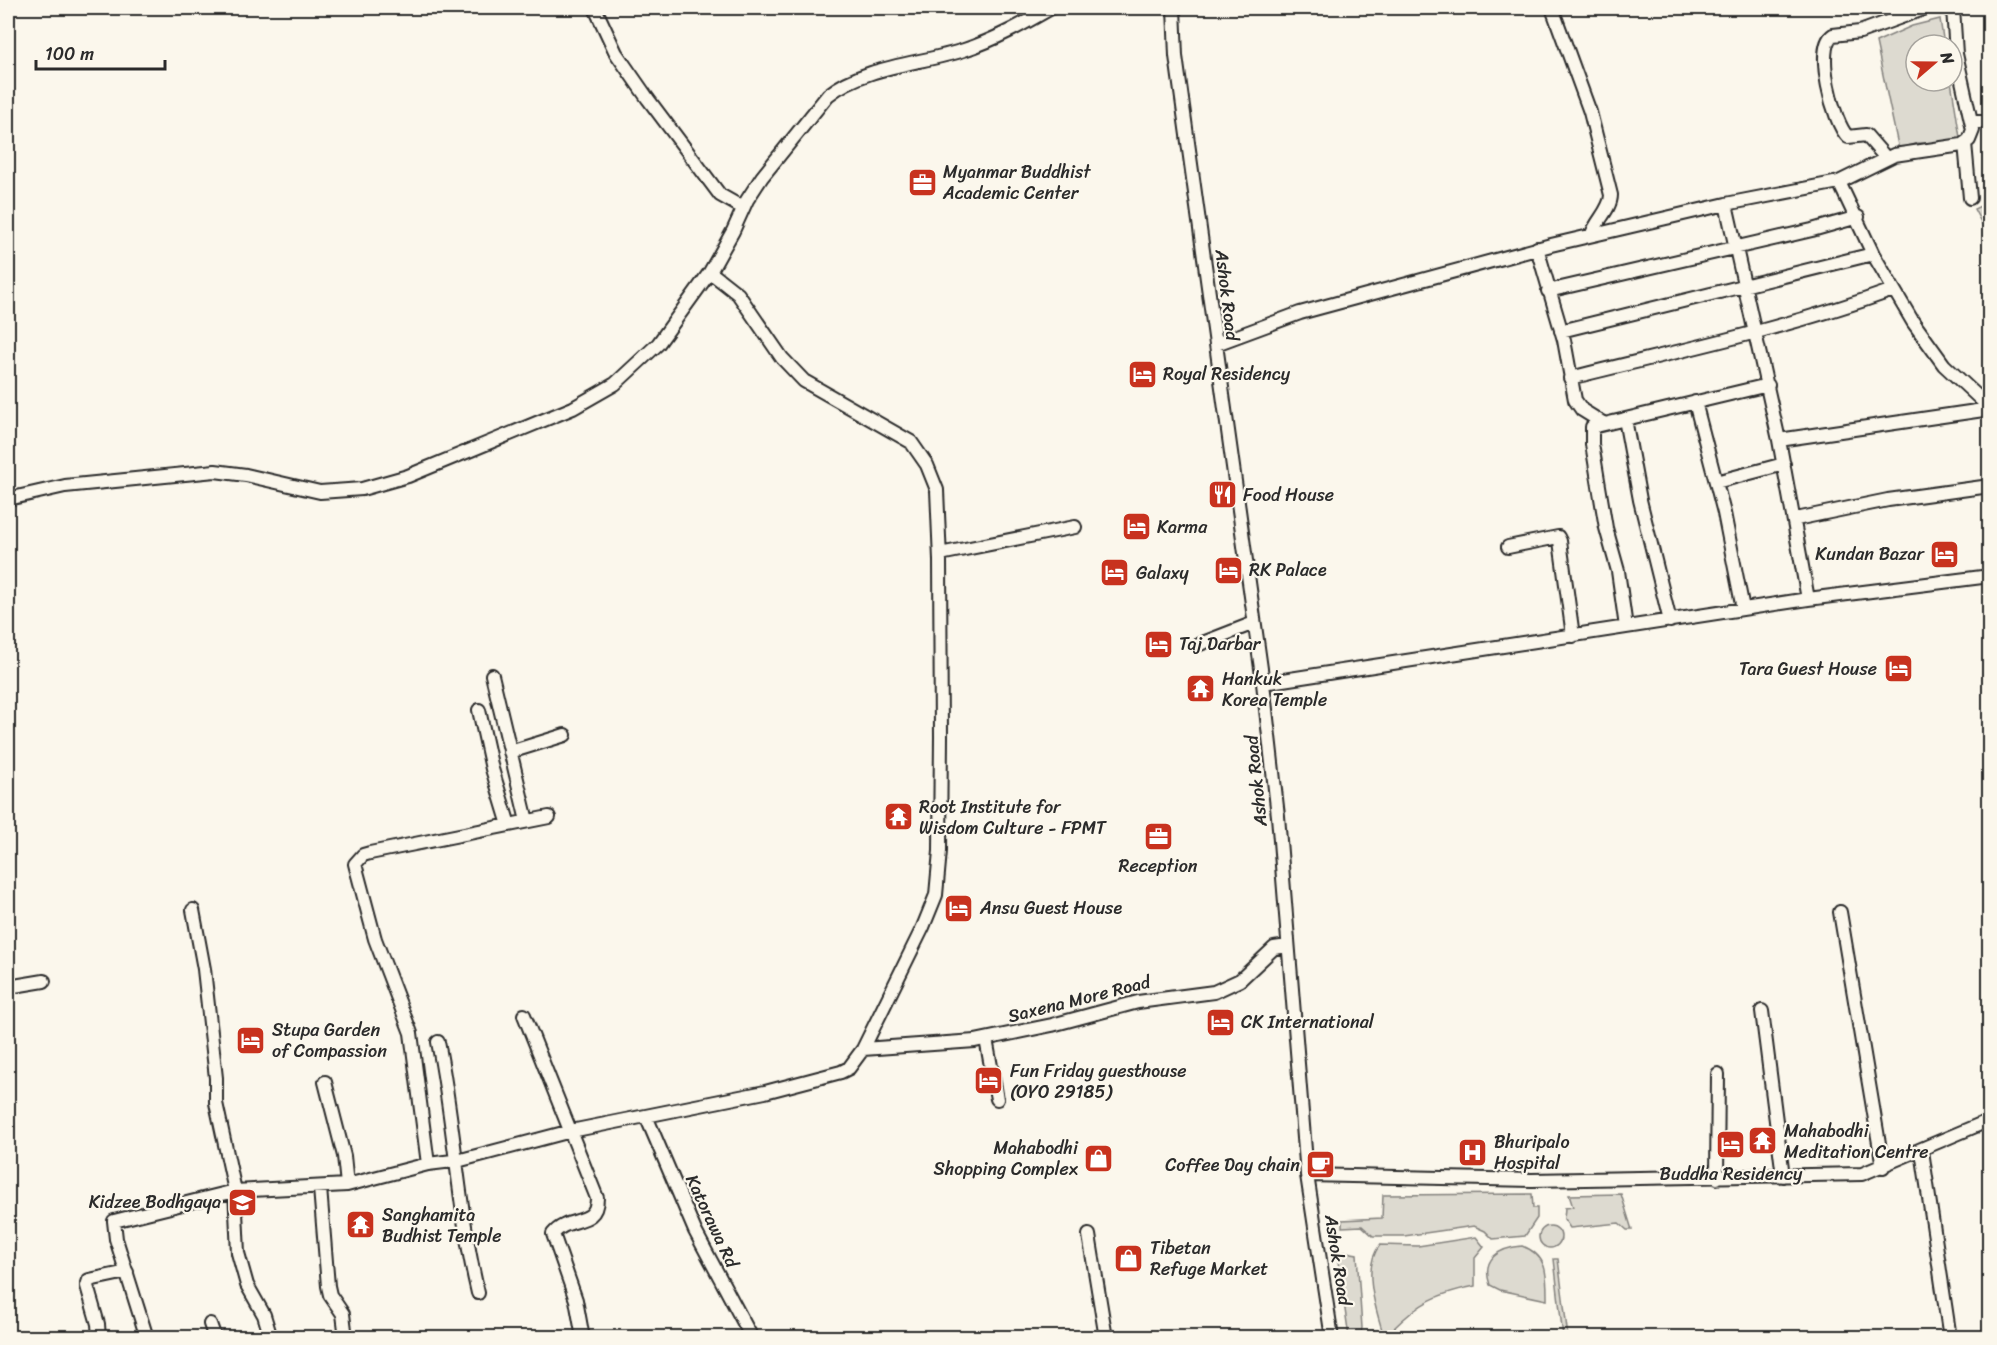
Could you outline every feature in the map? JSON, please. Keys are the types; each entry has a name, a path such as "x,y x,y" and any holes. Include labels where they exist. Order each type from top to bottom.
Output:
{"street":[{"path":"595,8 616,53 648,99 720,195 742,208"},
{"path":"8,499 64,486 199,472 246,475 308,490 331,492 362,489 393,481 564,412 615,384 658,344 710,272 742,208 769,167 820,102 837,87 990,40 1051,8"},
{"name":"Ashok Road","path":"1174,8 1176,56 1263,683 1278,816 1307,1175 1330,1336"},
{"path":"1552,8 1590,112 1611,195 1610,203 1596,222 1592,234"},
{"path":"1886,158 1866,135 1848,137 1842,130 1827,90 1828,42 1833,35 1860,32 1926,8"},
{"path":"1216,344 1300,313 1537,248 1726,204 1839,182 1886,158 1965,143 1972,135 1972,122 1956,54 1953,8"},
{"path":"1972,122 1989,122"},
{"path":"1965,143 1970,198"},
{"path":"1839,182 1893,290 1944,365 1989,408"},
{"path":"1726,204 1796,519 1808,599"},
{"path":"1548,291 1736,248 1858,217"},
{"path":"1537,248 1561,331 1578,406 1603,423"},
{"path":"1561,331 1873,254"},
{"path":"147,1338 114,1228 114,1221 235,1191 347,1185 428,1164 457,1161 571,1131 765,1092 841,1072 849,1068 864,1049 936,895 940,851 940,554 937,490 927,465 911,442 804,381 782,358 738,294 710,272"},
{"path":"1570,378 1756,333 1845,308 1893,290"},
{"path":"1626,627 1618,571 1606,528 1591,435 1592,427 1768,385"},
{"path":"1695,402 1716,482 1743,609"},
{"path":"1779,440 1989,408"},
{"path":"1624,419 1640,500 1670,621"},
{"path":"1716,482 1784,464"},
{"path":"1796,519 1888,500 1989,486"},
{"path":"940,554 1075,527"},
{"path":"1508,547 1558,537 1573,636"},
{"path":"1263,683 1808,599 1989,576"},
{"path":"1200,644 1254,623"},
{"path":"492,675 527,821"},
{"path":"479,710 492,768 509,825"},
{"path":"510,752 566,735"},
{"path":"428,1164 411,1033 375,939 355,864 363,855 549,817"},
{"path":"193,910 204,969 216,1078 216,1103 235,1191 238,1253 247,1285 264,1315 271,1338"},
{"path":"1840,912 1883,1167"},
{"name":"Saxena More Road","path":"864,1049 935,1046 986,1039 1138,1002 1214,992 1240,980 1274,948 1288,946"},
{"path":"8,987 44,981"},
{"path":"1762,1011 1783,1176"},
{"path":"524,1015 597,1198 597,1209 591,1216 562,1226 553,1234 576,1300 584,1338"},
{"path":"986,1039 997,1099"},
{"path":"438,1042 457,1161 460,1204 478,1293"},
{"path":"1717,1178 1718,1074"},
{"path":"324,1082 344,1156 347,1185"},
{"name":"Katorawa Rd","path":"646,1116 695,1231 752,1338"},
{"path":"1307,1175 1532,1180 1862,1174 1922,1151 1989,1120"},
{"path":"1922,1151 1950,1338"},
{"path":"320,1188 328,1286 330,1294 343,1314 346,1338"},
{"path":"1089,1235 1106,1338"},
{"path":"99,1338 99,1324 87,1286 88,1280 127,1272"},
{"path":"210,1324 215,1338"}],"shaded area":[{"path":"1940,19 1942,33 1904,33 1904,93 1953,93 1961,144 1918,143 1899,150 1876,42 1912,26"},
{"path":"1989,202 1989,237 1974,209"},
{"path":"1532,1194 1533,1208 1537,1208 1537,1218 1525,1236 1493,1239 1485,1231 1474,1226 1404,1236 1373,1236 1362,1226 1342,1227 1342,1220 1382,1218 1383,1195"},
{"path":"1621,1194 1632,1230 1627,1230 1619,1223 1570,1228 1564,1219 1565,1208 1573,1207 1569,1195"},
{"path":"1550,1226 1558,1229 1561,1237 1558,1245 1550,1248 1542,1245 1539,1237 1542,1229"},
{"path":"1476,1237 1484,1247 1475,1258 1475,1286 1430,1300 1393,1329 1387,1332 1382,1330 1371,1275 1375,1254 1380,1245 1418,1246"},
{"path":"1522,1246 1531,1250 1541,1260 1546,1274 1547,1300 1500,1290 1490,1285 1488,1268 1494,1256 1506,1249"},
{"path":"1346,1252 1357,1254 1362,1328 1360,1337 1349,1337 1337,1254"},
{"path":"1554,1259 1558,1259 1568,1337 1563,1337"}],"place":[{"name":"Myanmar Buddhist Academic Center","path":"922,182"},
{"name":"Royal Residency","path":"1142,374"},
{"name":"Food House","path":"1222,495"},
{"name":"Karma","path":"1136,527"},
{"name":"Kundan Bazar","path":"1945,554"},
{"name":"RK Palace","path":"1228,570"},
{"name":"Galaxy","path":"1115,573"},
{"name":"Taj Darbar","path":"1158,644"},
{"name":"Tara Guest House","path":"1898,669"},
{"name":"Hankuk Korea Temple","path":"1201,689"},
{"name":"Root Institute for Wisdom Culture - FPMT","path":"898,817"},
{"name":"Reception","path":"1158,837"},
{"name":"Ansu Guest House","path":"959,908"},
{"name":"CK International","path":"1220,1022"},
{"name":"Stupa Garden of Compassion","path":"251,1040"},
{"name":"Fun Friday guesthouse (OYO 29185)","path":"989,1081"},
{"name":"Mahabodhi Meditation Centre","path":"1763,1141"},
{"name":"Buddha Residency","path":"1731,1145"},
{"name":"Bhuripalo Hospital","path":"1473,1152"},
{"name":"Mahabodhi Shopping Complex","path":"1099,1158"},
{"name":"Coffee Day chain","path":"1321,1165"},
{"name":"Kidzee Bodhgaya","path":"242,1202"},
{"name":"Sanghamita Budhist Temple","path":"361,1225"},
{"name":"Tibetan Refuge Market","path":"1129,1258"}]}
